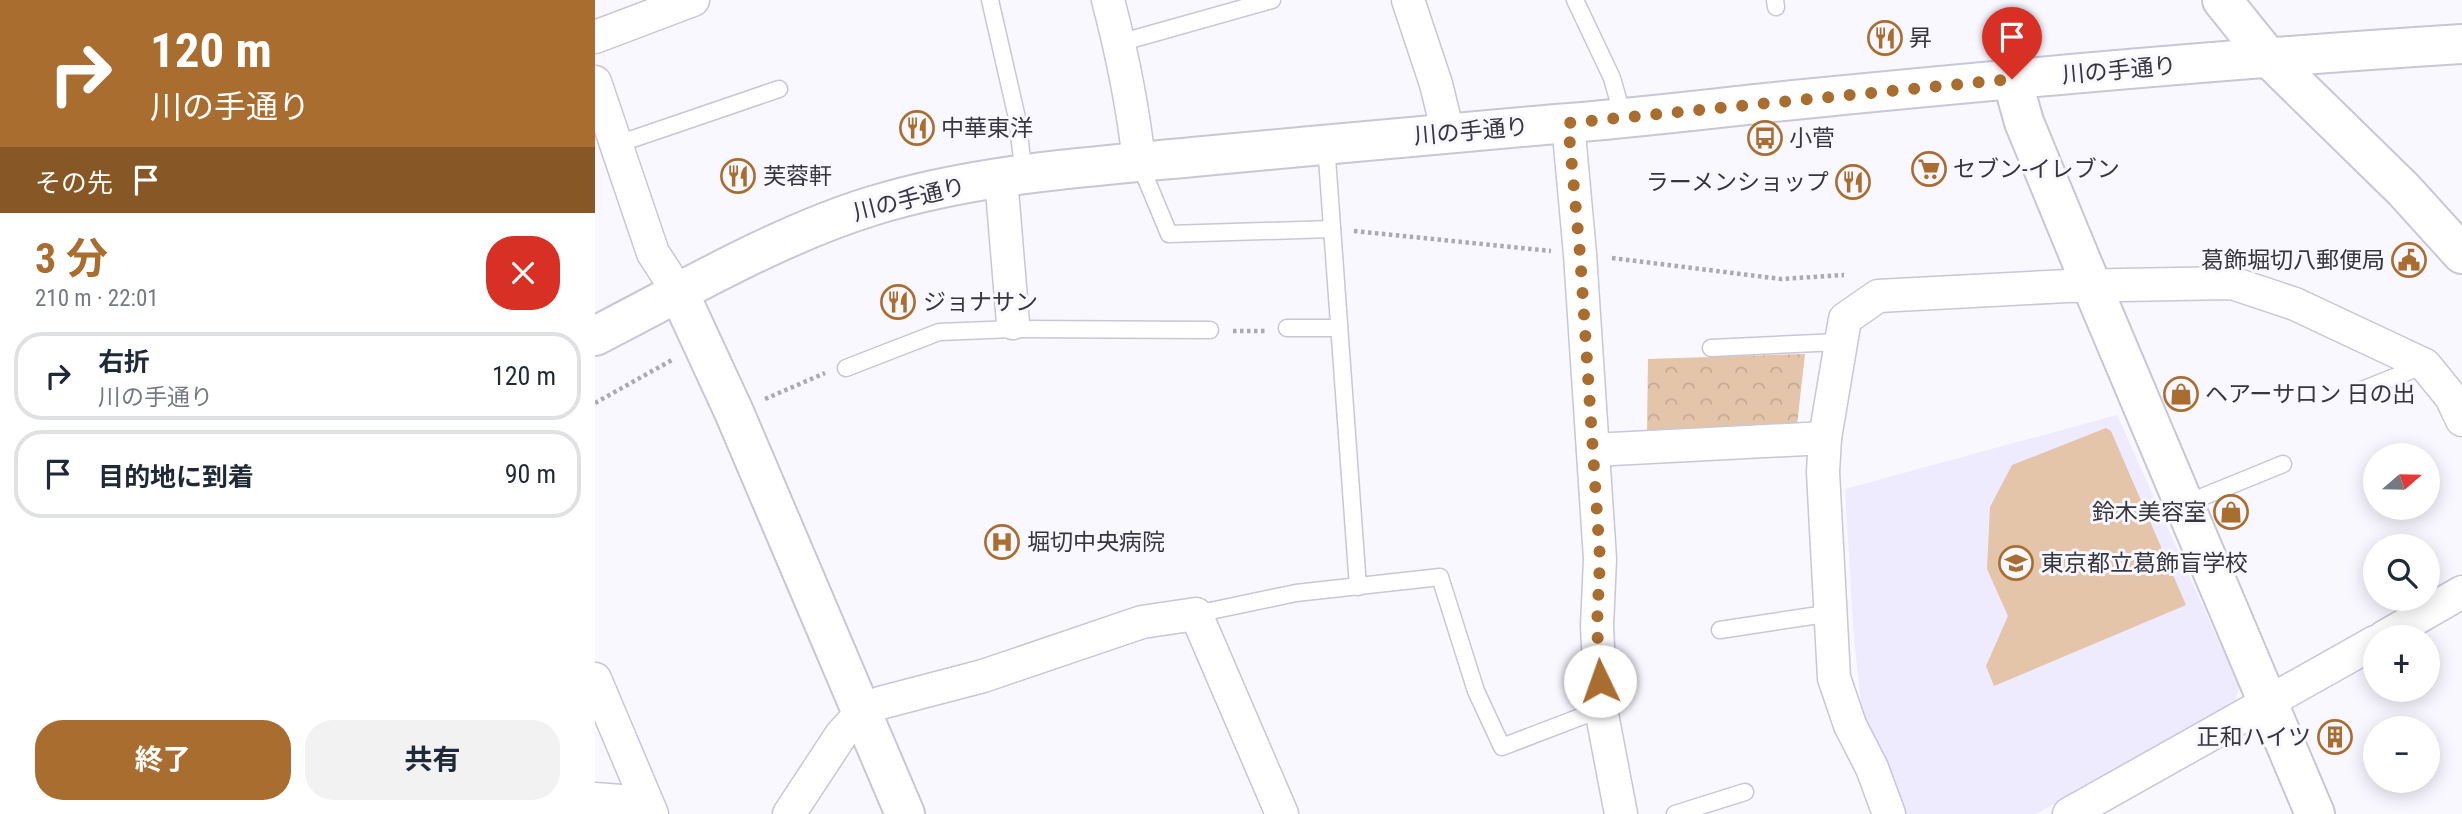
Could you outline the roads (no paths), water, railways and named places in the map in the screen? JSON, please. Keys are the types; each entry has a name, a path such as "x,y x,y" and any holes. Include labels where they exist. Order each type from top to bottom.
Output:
{"main road":[{"path":"2222,0 2267,56 2404,190 2462,254"},
{"name":"川の手通り","path":"595,336 789,238 870,207 926,191 1012,176 2012,79 2267,56 2462,44"},
{"path":"2012,79 2024,122 2091,286 2315,814"},
{"path":"679,293 734,412 905,814"}],"street":[{"path":"595,37 693,0"},
{"path":"1108,0 1119,43 1139,162"},
{"path":"1408,0 1436,84 1448,133"},
{"path":"595,82 653,253 679,293"},
{"path":"1568,123 1580,254 1600,559 1597,626 1601,709 1621,814"},
{"path":"1012,176 1013,326"},
{"path":"1889,814 1872,768 1850,725 1834,678 1823,472 1825,438 1845,318 1878,296 2091,286 2232,284 2295,304 2425,365 2451,397 2462,420"},
{"path":"1593,450 1825,438"},
{"path":"2405,625 2462,592"},
{"path":"789,814 841,735 862,712 885,701 983,676 1142,622 1196,614 1279,813"},
{"path":"2069,814 2363,649"},
{"path":"595,679 649,808"},
{"path":"595,799 649,808"}],"lane":[{"path":"990,0 1017,118 1012,176"},
{"path":"1119,43 1272,0"},
{"path":"1575,0 1612,78 1623,117"},
{"path":"615,145 779,89"},
{"path":"1326,144 1358,586"},
{"path":"1139,162 1169,234 1332,229"},
{"path":"846,368 939,332 1013,326 1210,330"},
{"path":"1287,328 1339,328"},
{"path":"1711,348 1839,342"},
{"path":"2359,391 2425,365"},
{"path":"2185,504 2283,464"},
{"path":"1196,614 1296,593 1440,577 1476,691 1502,747 1601,709"},
{"path":"1720,630 1832,613"},
{"path":"1675,814 1745,792"}],"place":[{"name":"昇","path":"1885,38"},
{"name":"中華東洋","path":"917,128"},
{"name":"小菅","path":"1765,138"},
{"name":"セブン-イレブン","path":"1929,169"},
{"name":"芙蓉軒","path":"738,176"},
{"name":"ラーメンショップ","path":"1853,182"},
{"name":"葛飾堀切八郵便局","path":"2409,260"},
{"name":"ジョナサン","path":"898,302"},
{"name":"ヘアーサロン 日の出","path":"2181,394"},
{"name":"鈴木美容室","path":"2231,512"},
{"name":"堀切中央病院","path":"1002,542"},
{"name":"東京都立葛飾盲学校","path":"2016,563"},
{"name":"正和ハイツ","path":"2335,737"}]}
